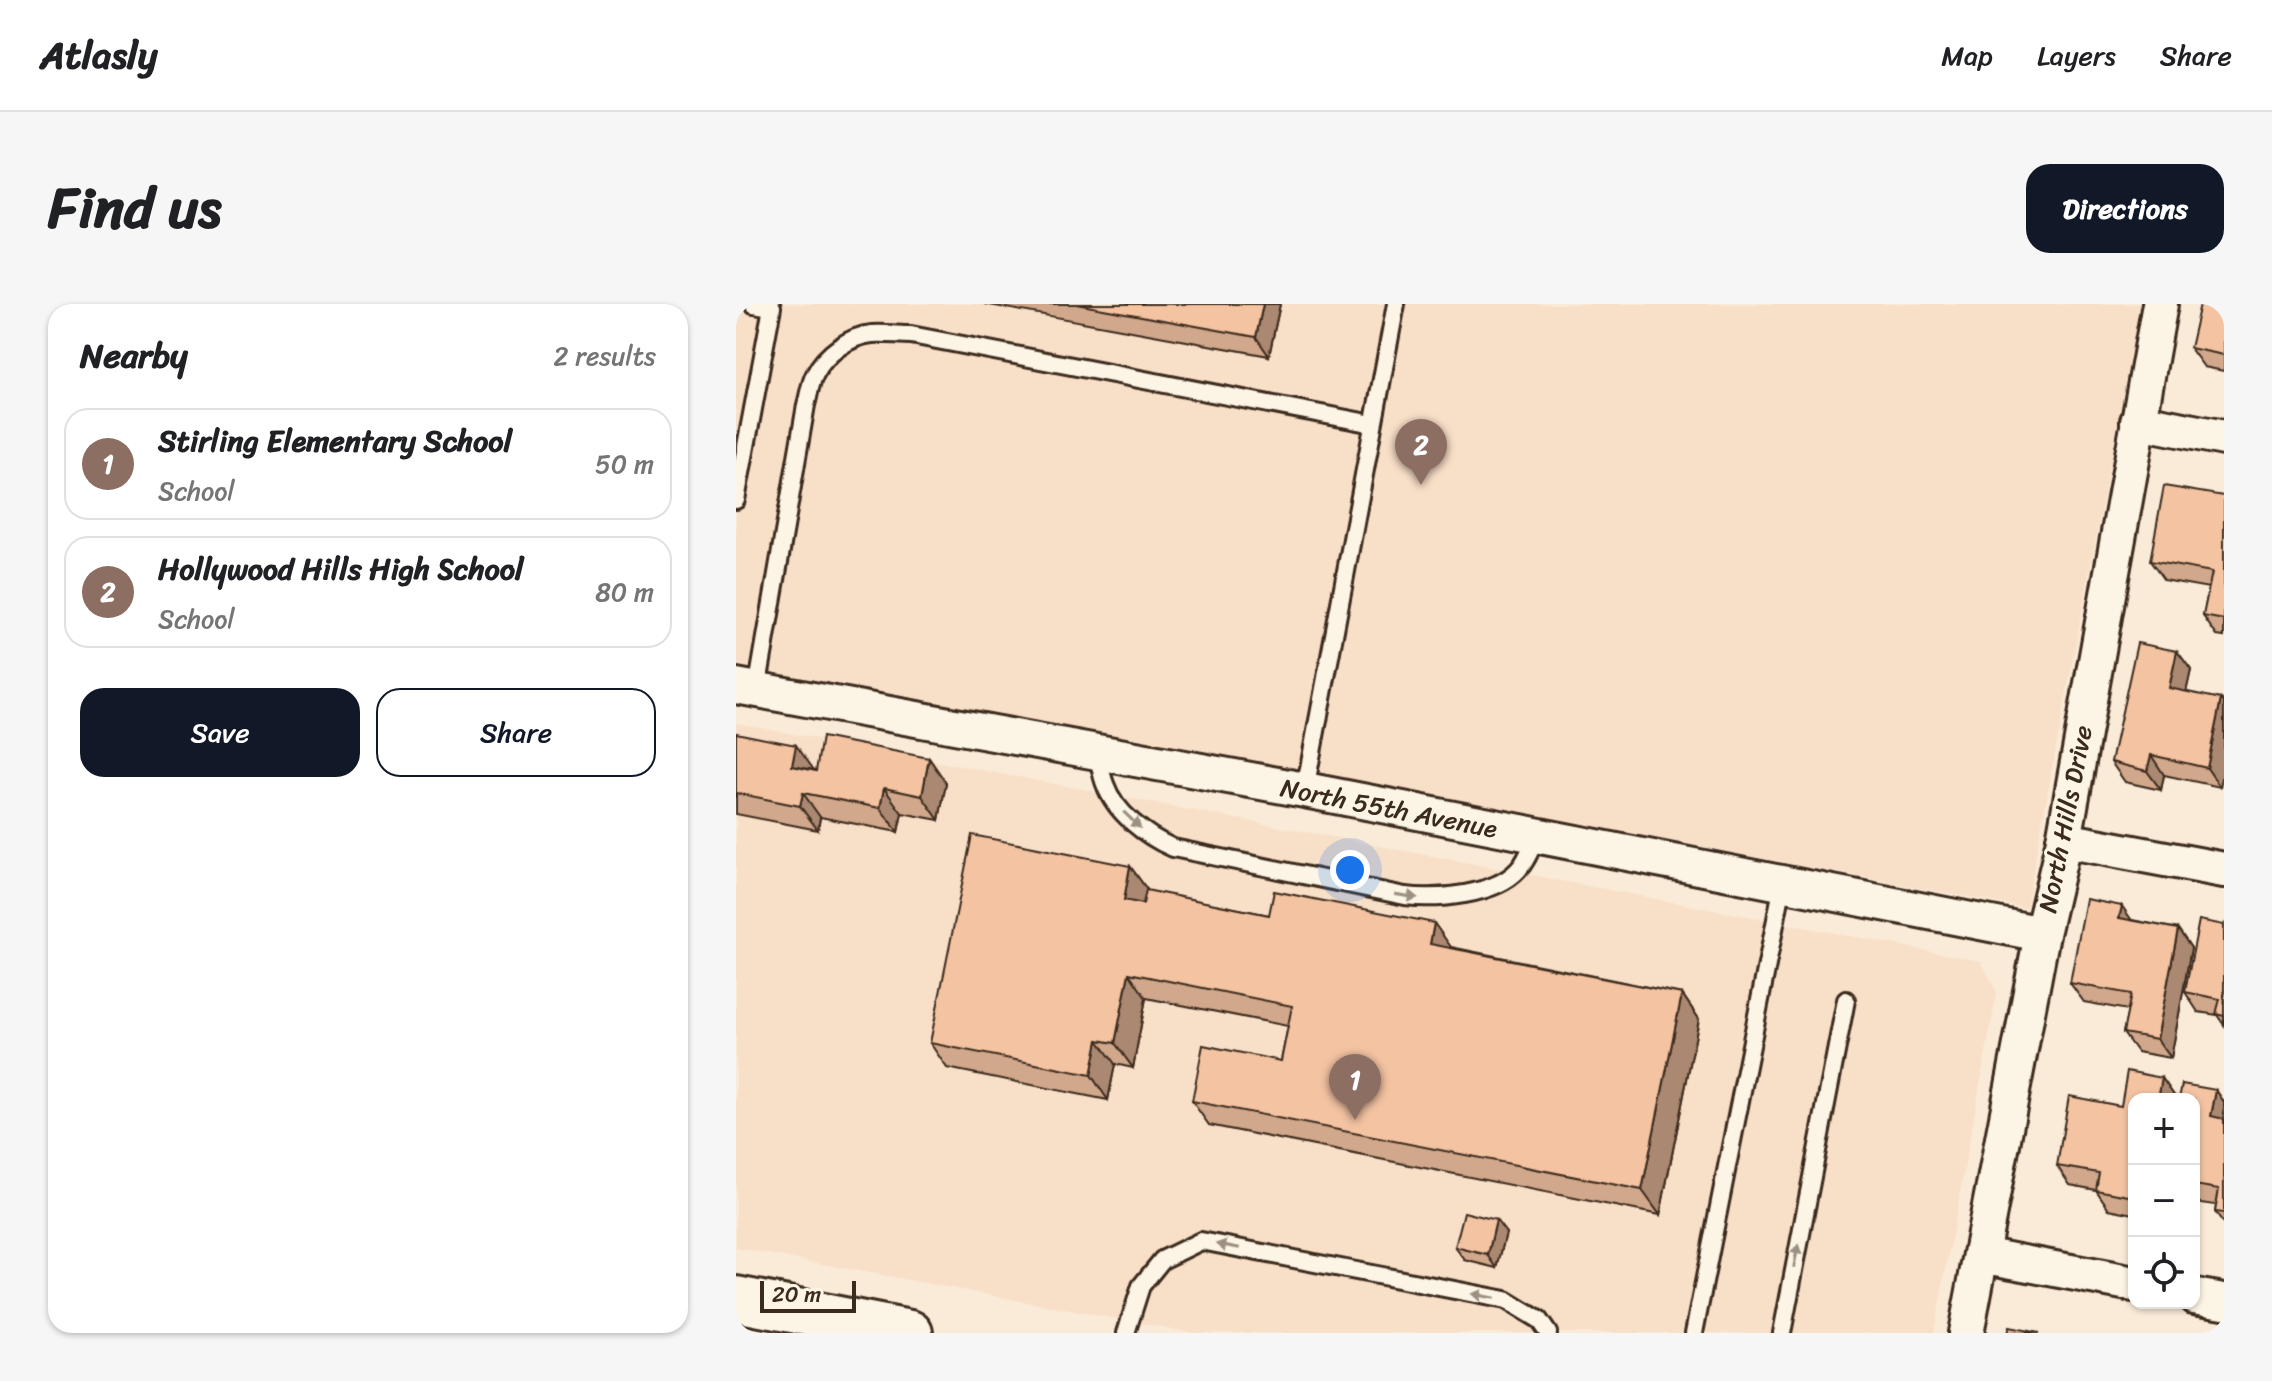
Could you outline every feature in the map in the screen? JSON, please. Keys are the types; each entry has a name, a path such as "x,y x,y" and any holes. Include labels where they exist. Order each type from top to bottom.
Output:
{"street":[{"name":"North Hills Drive","path":"1966,1333 2042,934 2064,840 2160,304"},
{"path":"2138,421 2224,438"},
{"name":"North 55th Avenue","path":"747,688 1305,790 2042,934"},
{"path":"2064,840 2224,870"},
{"path":"1981,1255 2128,1283"},
{"path":"2200,1297 2224,1301"},
{"path":"736,1299 910,1333"}],"lane":[{"path":"736,500 772,307 754,304"},
{"path":"1305,790 1396,304"},
{"path":"747,688 814,375 824,360 854,340 871,334 911,335 1373,424"},
{"path":"1097,753 1105,785 1113,800 1141,829 1173,848 1405,896 1442,898 1510,878 1522,866 1536,837"},
{"path":"1694,1333 1783,884"},
{"path":"1782,1333 1846,1000"},
{"path":"1126,1333 1141,1286 1162,1260 1201,1241 1506,1300 1539,1320 1548,1333"}],"shaded area":[{"path":"736,304 2140,304 2026,908 736,666"},
{"path":"736,723 1981,961 1997,992 1934,1333 1193,1333 736,1248"}],"building":[{"path":"1076,304 1263,304 1256,337"},
{"path":"2200,304 2224,304 2224,355 2190,348"},
{"path":"2164,486 2224,496 2224,620 2203,616 2212,572 2150,561"},
{"path":"2137,643 2177,651 2169,688 2221,699 2207,768 2151,755 2147,771 2111,762"},
{"path":"736,733 796,745 792,766 816,771 822,737 929,758 922,796 884,788 880,808 803,793 800,806 736,793"},
{"path":"972,835 1130,866 1124,900 1143,904 1146,890 1269,915 1274,891 1434,923 1430,944 1682,994 1642,1190 1192,1101 1203,1045 1281,1061 1292,1006 1129,973 1115,1043 1098,1040 1091,1075 930,1043"},
{"path":"2086,899 2122,906 2119,918 2178,929 2157,1039 2123,1033 2131,994 2070,983"},
{"path":"2199,920 2224,925 2224,1016 2216,1014 2220,999 2185,992"},
{"path":"2127,1071 2162,1078 2159,1093 2128,1093 2128,1196 2096,1190 2099,1173 2057,1166 2069,1096 2121,1106"},
{"path":"2182,1084 2216,1090 2211,1116 2224,1119 2224,1213 2215,1212 2219,1189 2200,1186 2200,1093 2180,1093"},
{"path":"1464,1212 1496,1220 1488,1255 1455,1247"},
{"path":"2009,1327 2039,1333 2007,1333"}],"place":[{"name":"Hollywood Hills High School","path":"1421,485"},
{"name":"Stirling Elementary School","path":"1355,1120"}]}
